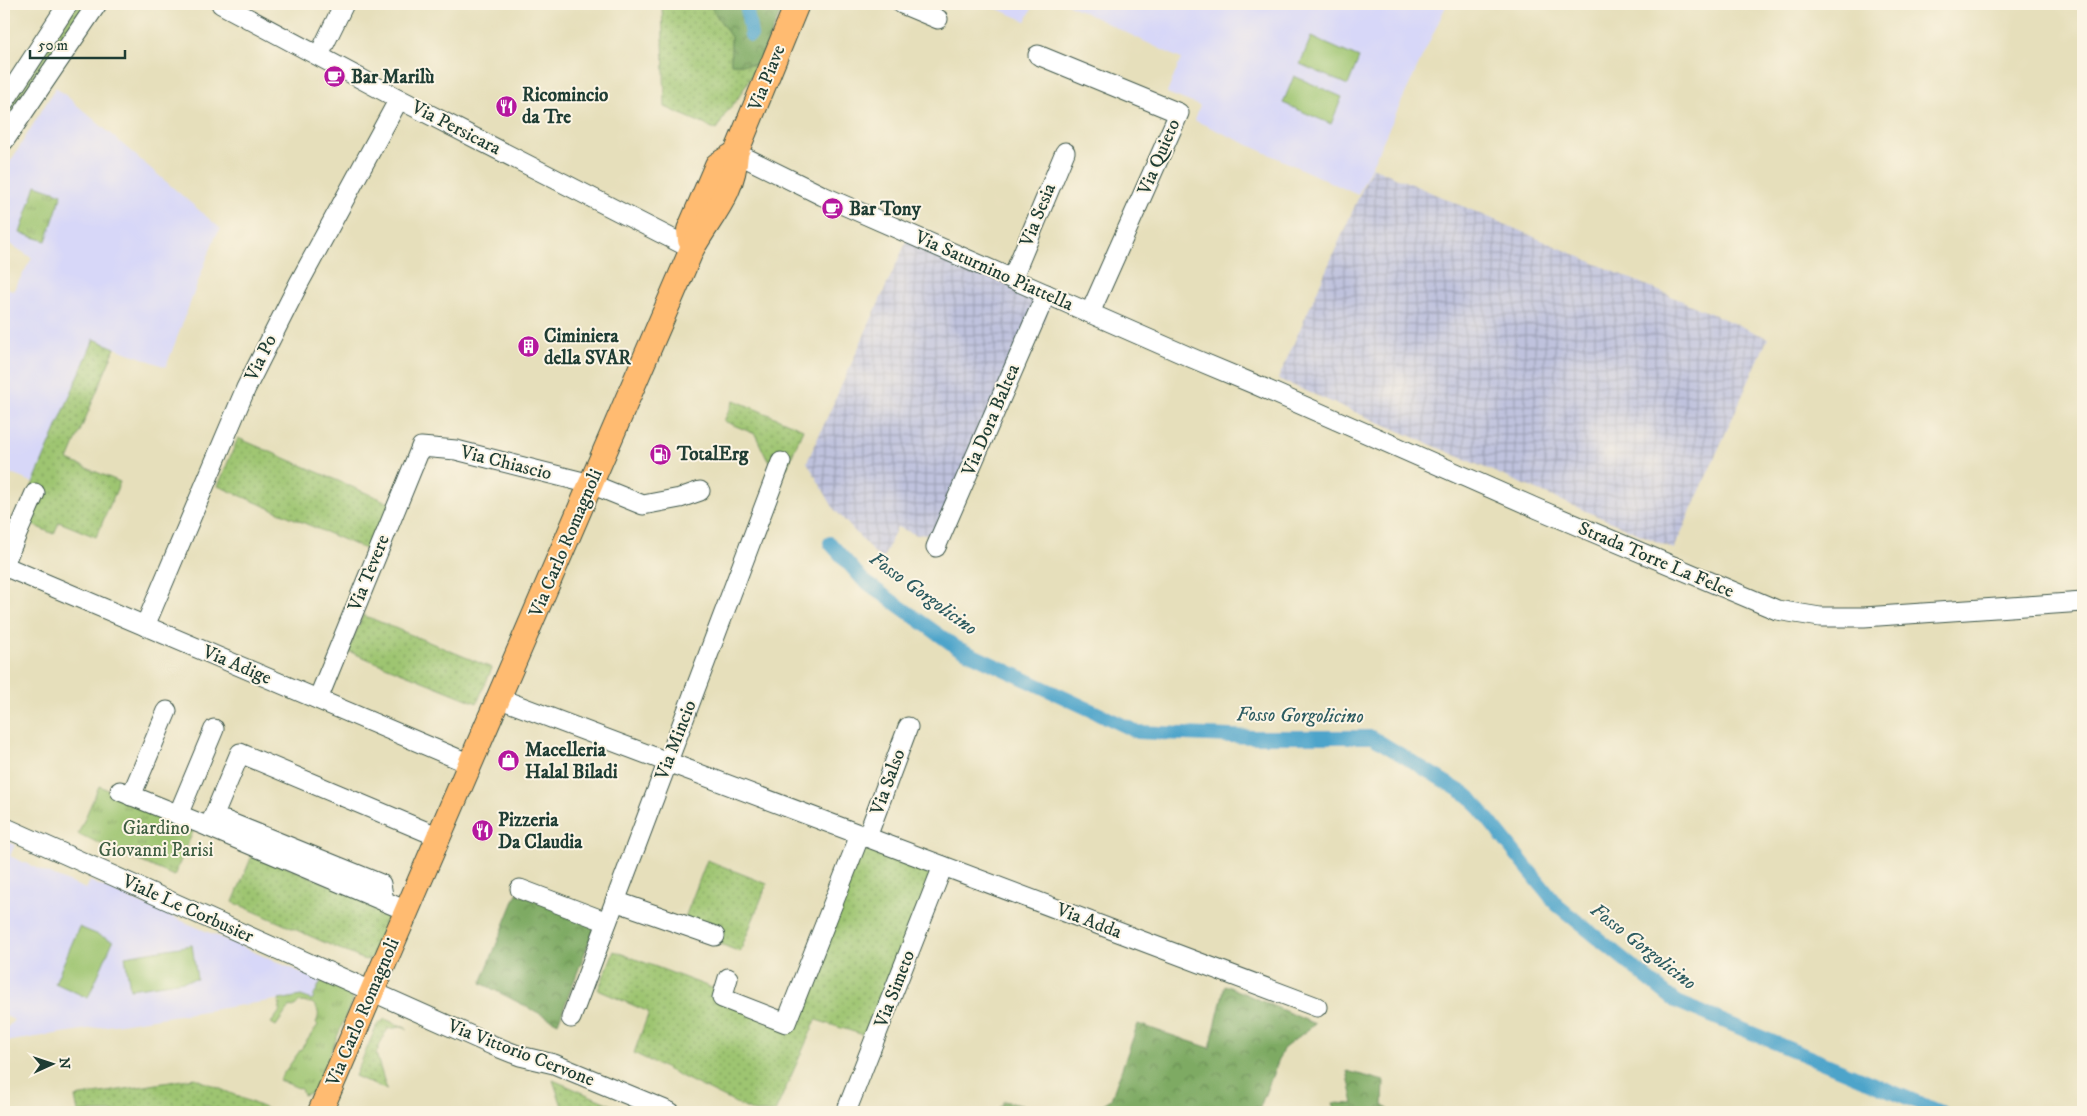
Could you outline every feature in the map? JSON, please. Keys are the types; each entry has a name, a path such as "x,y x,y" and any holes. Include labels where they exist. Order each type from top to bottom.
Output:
{"main road":[{"name":"Via Piave","path":"736,153 797,4"},
{"path":"692,249 689,230 717,165 736,153"},
{"name":"Via Carlo Romagnoli","path":"320,1112 692,249"}],"street":[{"path":"4,102 68,4"},
{"path":"4,141 97,4"},
{"name":"Via Persicara","path":"221,4 399,99 692,249"},
{"path":"319,55 344,4"},
{"path":"902,4 938,19"},
{"name":"Via Quieto","path":"1038,55 1179,112 1090,313"},
{"name":"Via Po","path":"145,626 246,388 299,283 399,99"},
{"name":"Via Sesia","path":"1012,279 1065,152"},
{"name":"Via Saturnino Piattella","path":"736,153 823,196 1254,384"},
{"name":"Via Dora Baltea","path":"936,547 1046,294"},
{"name":"Strada Torre La Felce","path":"1254,384 1538,510 1777,610 1820,616 1864,617 2083,602"},
{"name":"Via Chiascio","path":"420,447 456,450 591,484 643,505 680,498 700,491"},
{"name":"Via Tevere","path":"318,699 420,447"},
{"name":"Via Mincio","path":"571,1018 781,462"},
{"path":"4,565 34,493"},
{"name":"Via Adige","path":"4,565 470,764"},
{"name":"Via Adda","path":"498,698 1317,1006"},
{"path":"167,712 126,793 178,815 211,821 381,884 384,901 407,911"},
{"name":"Via Salso","path":"864,836 908,726"},
{"path":"178,815 214,729"},
{"path":"211,821 240,753 439,837"},
{"name":"Viale Le Corbusier","path":"4,827 372,992"},
{"path":"728,978 722,998 786,1023 864,836"},
{"name":"Via Simeto","path":"846,1112 943,866"},
{"path":"520,889 607,922"},
{"path":"615,901 715,936"},
{"name":"Via Vittorio Cervone","path":"372,992 520,1056 554,1064 670,1112"}],"shaded area":[{"path":"986,4 1034,4 1026,21"},
{"path":"1067,4 1447,4 1358,195 1194,120 1200,106 1167,93 1181,59"},
{"path":"56,87 221,229 215,237 166,367 94,340 34,483 4,471 4,286 13,291 32,258 4,240 4,172"},
{"path":"1372,167 1768,338 1674,549 1278,379"},
{"path":"907,240 1051,304 951,530 917,535 897,527 882,561 834,509 807,462"},
{"path":"4,840 15,845 10,856 47,873 86,889 90,881 321,981 312,1000 301,996 4,1042 4,1031 14,1020 4,1015"}],"green space":[{"path":"78,4 85,4 4,123 4,112"},
{"path":"662,4 709,4 731,37 731,64 758,65 737,100 725,114 717,130 665,107"},
{"path":"709,4 784,4 758,65 731,64 731,37"},
{"path":"1311,37 1359,58 1348,85 1300,64"},
{"path":"1294,76 1342,97 1331,124 1283,103"},
{"path":"36,185 62,194 46,241 20,233"},
{"path":"94,339 115,348 68,460 120,482 96,537 59,522 54,534 18,519"},
{"path":"734,400 803,429 787,468 767,459 755,434 724,421"},
{"path":"238,438 392,504 372,552 218,486"},
{"path":"363,615 492,668 477,703 348,651"},
{"name":"Giardino Giovanni Parisi","path":"99,786 195,827 174,876 135,859 132,852 126,850 120,852 78,834"},
{"path":"863,839 935,866 867,1036 816,1020 775,1112 754,1112 634,1053 649,1012 598,990 614,951 720,991 790,1029"},
{"path":"253,853 391,910 372,958 362,959 233,902"},
{"path":"707,860 767,884 740,952 681,928"},
{"path":"517,893 596,924 558,1023 481,983"},
{"path":"79,927 113,941 88,998 55,983"},
{"path":"192,945 197,979 130,989 125,956"},
{"path":"321,981 349,994 353,999 314,1092 303,1095 301,1089 279,1080 318,1025 316,1023 318,1017 317,1010 312,1003 300,1002 293,1007 290,1006 276,1026 271,1023 280,1011 279,1000 301,996 312,1000"},
{"path":"1225,985 1315,1024 1283,1049 1258,1112 1091,1112 1111,1099 1138,1024 1210,1048"},
{"path":"385,1019 408,1029 401,1027 388,1029 376,1054 387,1090 355,1076 377,1025"},
{"path":"1347,1071 1384,1081 1383,1105 1392,1112 1336,1112 1333,1103 1354,1104"},
{"path":"195,1078 274,1112 222,1112 205,1105 196,1112 78,1112 75,1097"},
{"path":"553,1080 628,1112 564,1112"},
{"path":"1004,1101 1050,1112 996,1112"}],"waterway":[{"name":"Fosso Gorgolicino","path":"746,4 751,35"},
{"name":"Fosso Gorgolicino","path":"830,543 863,580 956,647 1138,732 1253,737 1372,737 1470,797 1557,905 1675,1001 1941,1112"}],"place":[{"name":"Bar Marilù","path":"335,77"},
{"name":"Ricomincio da Tre","path":"506,106"},
{"name":"Bar Tony","path":"833,209"},
{"name":"Ciminiera della SVAR","path":"528,347"},
{"name":"TotalErg","path":"661,454"},
{"name":"Macelleria Halal Biladi","path":"509,761"},
{"name":"Pizzeria Da Claudia","path":"482,831"}]}
